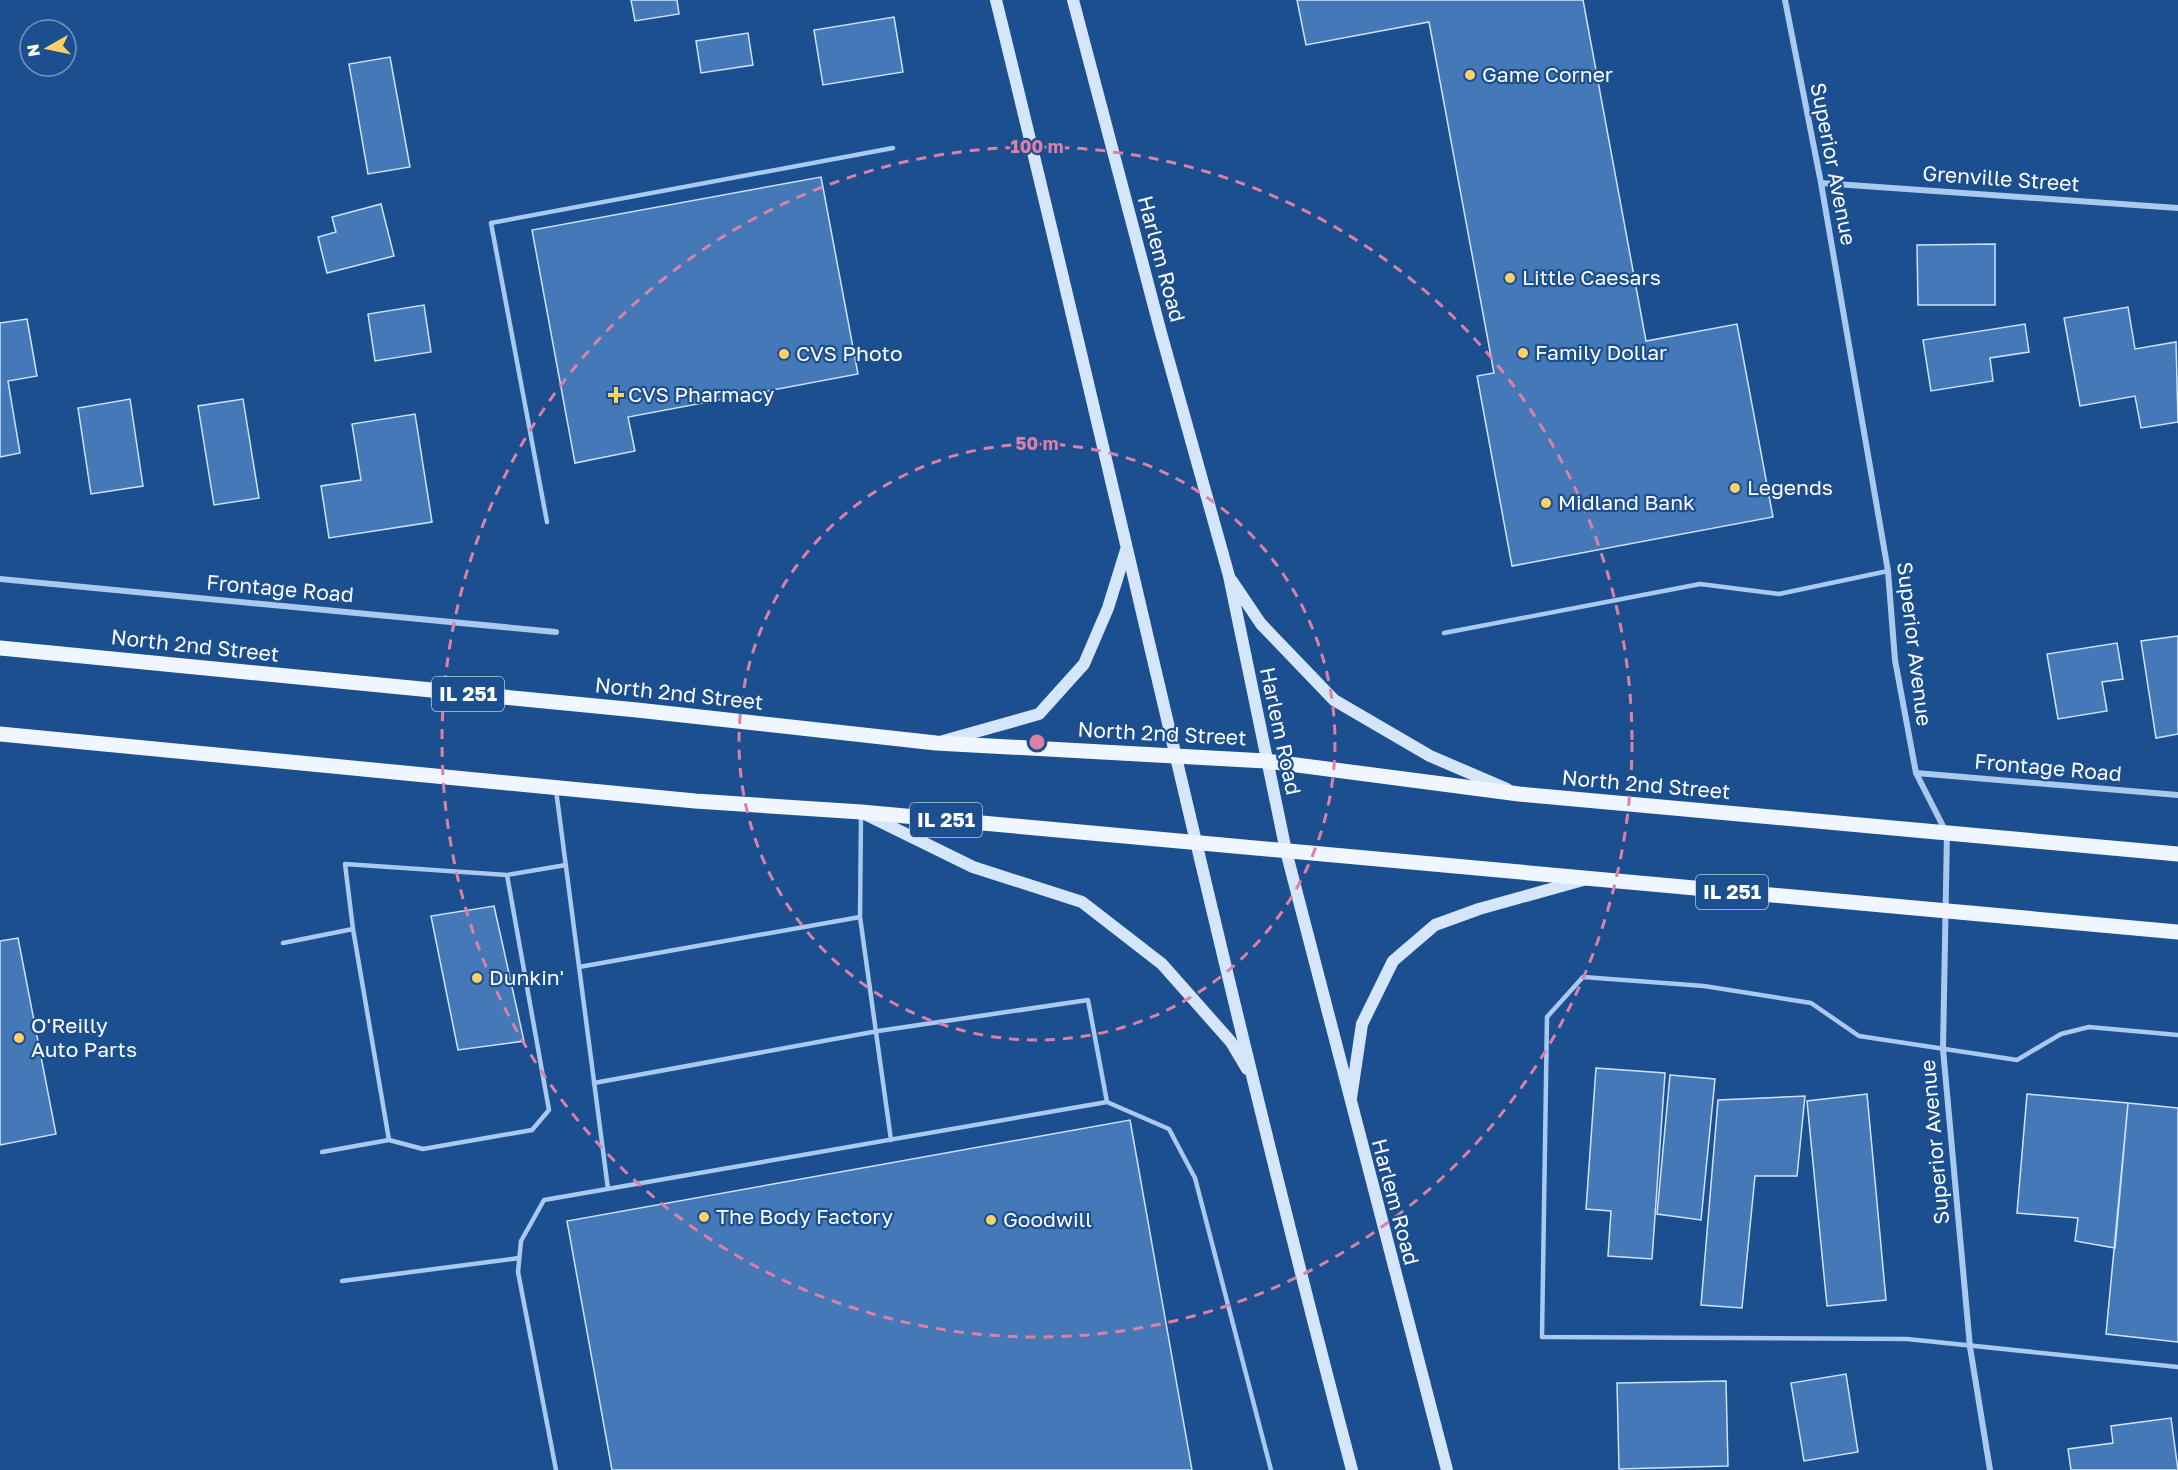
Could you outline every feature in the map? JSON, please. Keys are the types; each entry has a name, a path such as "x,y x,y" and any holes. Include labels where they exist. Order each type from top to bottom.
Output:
{"main road":[{"path":"996,0 1081,345 1126,548 1253,1079 1352,1470"},
{"name":"Harlem Road","path":"1073,0 1161,333 1229,576 1286,851 1350,1105 1447,1470"},
{"path":"936,743 1039,714 1084,664 1108,608 1126,548"},
{"path":"1229,576 1261,624 1334,700 1430,756 1519,794"},
{"name":"North 2nd Street","path":"0,648 625,709 936,743 1266,761 1519,794 2178,854"},
{"name":"IL 251","path":"0,734 555,787 861,812 1584,880 2178,932"},
{"path":"861,812 973,867 1082,902 1162,964 1231,1042 1253,1079"},
{"path":"1350,1105 1362,1024 1393,961 1435,925 1479,909 1584,880"}],"street":[{"name":"Superior Avenue","path":"1785,0 1821,183 1888,571 1895,660 1916,773 1947,834 1943,1049 1970,1347 1990,1470"},
{"name":"Grenville Street","path":"1821,183 2178,208"},
{"name":"Frontage Road","path":"0,579 556,632"},
{"name":"Frontage Road","path":"1916,773 2178,795"}],"lane":[{"path":"547,522 491,223 893,148"},
{"path":"1444,633 1700,584 1779,594 1888,571"},
{"path":"555,787 608,1189"},
{"path":"861,812 860,917 878,1031 891,1140"},
{"path":"389,1140 353,928 345,864 507,875 566,865"},
{"path":"322,1152 389,1140 423,1149 532,1130 549,1110 507,875"},
{"path":"579,967 860,917"},
{"path":"283,943 353,928"},
{"path":"2178,1035 2089,1027 2061,1034 2017,1060 1859,1036 1811,1003 1704,986 1582,977 1547,1017 1542,1337 1908,1339 2178,1367"},
{"path":"594,1083 878,1031 1088,1000 1107,1102"},
{"path":"556,1470 518,1272 521,1241 544,1200 1107,1102 1169,1129 1195,1178 1271,1470"},
{"path":"342,1281 519,1258"}],"building":[{"path":"631,0 677,0 679,14 635,21"},
{"path":"1297,0 1583,0 1646,341 1737,324 1773,517 1512,566 1477,376 1494,373 1429,22 1306,45"},
{"path":"894,17 903,72 823,85 814,30"},
{"path":"748,33 753,65 701,73 696,41"},
{"path":"390,57 410,167 368,174 349,64"},
{"name":"CVS Pharmacy","path":"821,177 858,374 628,417 635,451 575,463 532,230"},
{"path":"381,204 394,256 327,273 318,237 336,232 332,217"},
{"path":"1995,244 1995,305 1918,305 1917,245"},
{"path":"424,305 431,352 375,361 368,314"},
{"path":"2128,307 2135,349 2176,342 2178,422 2141,428 2135,396 2080,406 2064,318"},
{"path":"27,319 37,376 8,381 20,453 0,457 0,323"},
{"path":"2025,324 2029,352 1990,358 1993,381 1931,391 1923,340"},
{"path":"130,399 143,486 91,494 78,408"},
{"path":"243,399 259,498 214,505 198,406"},
{"path":"415,414 432,522 329,538 321,486 361,480 352,424"},
{"path":"2178,636 2178,734 2156,738 2141,641"},
{"path":"2117,643 2123,679 2102,682 2107,711 2058,719 2047,654"},
{"name":"Dunkin'","path":"494,906 524,1041 458,1050 431,916"},
{"name":"O'Reilly Auto Parts","path":"18,938 56,1134 0,1145 0,941"},
{"path":"1596,1068 1665,1073 1652,1259 1608,1256 1611,1211 1586,1209"},
{"path":"1670,1075 1715,1079 1701,1220 1657,1214"},
{"path":"1867,1094 1886,1300 1827,1306 1807,1101"},
{"path":"2027,1094 2128,1103 2115,1248 2075,1241 2078,1218 2017,1213"},
{"path":"1805,1096 1797,1176 1755,1176 1742,1308 1701,1305 1718,1100"},
{"path":"2128,1103 2178,1108 2178,1342 2106,1334"},
{"path":"1130,1120 1192,1470 612,1470 567,1221"},
{"path":"1846,1374 1858,1452 1804,1461 1791,1383"},
{"path":"1726,1381 1728,1466 1619,1469 1617,1383"},
{"path":"2171,1418 2178,1470 2071,1470 2068,1449 2113,1443 2111,1426"}],"place":[{"name":"Game Corner","path":"1470,75"},
{"name":"Little Caesars","path":"1510,278"},
{"name":"Family Dollar","path":"1523,353"},
{"name":"CVS Photo","path":"784,354"},
{"name":"CVS Pharmacy","path":"616,395"},
{"name":"Legends","path":"1735,488"},
{"name":"Midland Bank","path":"1546,503"},
{"name":"Dunkin'","path":"477,978"},
{"name":"O'Reilly Auto Parts","path":"19,1038"},
{"name":"The Body Factory","path":"704,1217"},
{"name":"Goodwill","path":"991,1220"}]}
